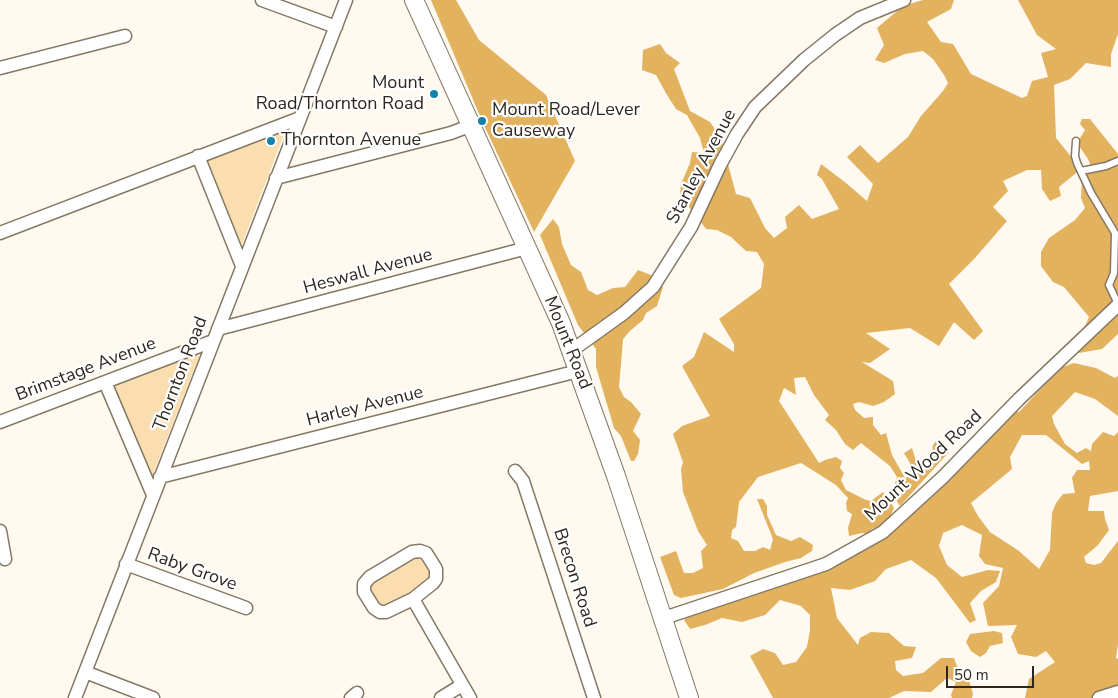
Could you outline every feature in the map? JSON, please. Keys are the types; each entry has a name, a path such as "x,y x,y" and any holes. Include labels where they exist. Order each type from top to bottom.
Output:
{"main road":[{"name":"Mount Road","path":"414,0 561,324 664,618 689,698"}],"street":[{"path":"262,0 336,27"},
{"name":"Thornton Road","path":"75,698 346,0"},
{"name":"Stanley Avenue","path":"571,351 624,313 653,286 691,227 720,164 754,107 791,72 835,35 860,18 904,0"},
{"path":"0,68 125,36"},
{"path":"0,233 300,118"},
{"path":"276,178 451,133 472,125"},
{"path":"198,156 242,266"},
{"name":"Heswall Avenue","path":"215,335 527,248"},
{"name":"Mount Wood Road","path":"664,618 826,564 883,532 942,477 1019,399 1118,304"},
{"name":"Brimstage Avenue","path":"0,422 105,382 215,335"},
{"name":"Harley Avenue","path":"160,477 578,371"},
{"name":"Thornton Road","path":"105,382 153,495"},
{"name":"Brecon Road","path":"516,470 523,481 594,698"},
{"path":"0,531 5,559"},
{"path":"420,551 426,553 431,559 436,569 436,579 429,588 413,599 386,612 380,612 368,601 364,592 364,584 370,577 412,552 420,551"},
{"name":"Raby Grove","path":"126,564 246,608"},
{"path":"413,599 470,698"},
{"path":"84,672 153,698"},
{"path":"441,698 462,685"},
{"path":"1099,698 1118,692"}],"lane":[{"path":"1076,141 1075,156 1081,171 1091,193 1114,233 1114,273 1109,284 1118,304"},
{"path":"1081,171 1106,166 1118,161"}],"shaded area":[{"path":"431,0 456,0 479,40 546,95 575,161 534,232 482,121"},
{"path":"923,0 954,0 951,9 927,22 941,42 953,44 971,74 1022,98 1027,96 1032,81 1048,77 1041,53 1056,49 1037,35 1018,0 1118,0 1118,34 1111,54 1111,67 1086,63 1070,79 1054,85 1056,138 1081,169 1059,187 1061,196 1050,201 1042,189 1041,170 1027,170 1003,181 1008,191 993,207 1007,221 975,258 949,284 983,331 974,340 954,322 939,346 910,328 866,333 890,349 870,363 862,362 893,381 895,394 884,402 873,406 859,402 853,404 855,410 864,418 873,417 873,425 881,435 886,433 892,455 905,478 913,475 910,463 904,453 912,448 916,461 924,472 933,458 933,445 939,437 940,450 944,449 949,452 900,506 892,494 897,477 890,466 861,443 853,450 845,444 836,430 825,420 829,415 814,395 805,377 794,378 796,395 784,388 779,401 819,463 836,457 842,461 840,468 844,473 841,480 846,490 871,501 883,492 889,500 894,508 890,517 883,525 872,529 868,534 862,533 849,536 848,528 852,514 847,511 846,503 848,498 836,485 801,463 758,477 739,502 736,527 732,530 731,538 738,541 744,551 755,551 763,547 770,550 773,539 757,499 763,499 767,506 767,515 776,535 791,541 800,537 813,545 812,551 801,558 754,573 723,589 681,598 674,595 660,557 676,551 684,573 693,573 703,568 701,551 707,545 698,531 683,492 681,469 683,462 673,434 682,426 710,416 682,366 694,357 704,332 734,352 734,344 719,319 761,288 764,264 757,252 746,251 731,237 717,230 706,229 680,195 681,184 690,163 692,152 704,153 700,138 687,115 676,109 656,75 642,70 643,50 660,44 666,53 680,63 674,69 690,111 710,122 721,138 736,194 750,198 765,228 774,238 787,228 785,217 799,205 812,219 839,209 822,179 817,175 821,164 867,201 873,184 847,157 860,145 878,163 908,137 921,116 943,91 948,83 944,75 933,59 923,51 905,54 884,63 875,60 884,45 877,28 903,6"},
{"path":"1082,119 1090,119 1118,154 1118,334 1102,349 1079,353 1071,345 1083,331 1089,317 1064,287 1053,282 1041,266 1041,252 1049,238 1075,220 1085,208 1081,198 1082,177 1092,169 1088,159 1077,143 1085,130 1080,124"},
{"path":"279,132 283,137 242,244 239,244 204,158"},
{"path":"553,219 559,227 562,244 571,265 581,272 588,290 597,295 613,288 625,287 638,270 651,275 663,287 657,306 646,313 643,320 623,339 619,387 624,397 641,414 633,431 640,440 638,454 634,461 631,461 621,436 614,428 596,367 596,349 578,325 540,235"},
{"path":"196,353 199,357 153,474 149,475 112,384"},
{"path":"1074,363 1096,368 1115,378 1118,376 1118,416 1095,399 1075,392 1052,416 1054,424 1065,444 1077,453 1086,448 1091,451 1092,444 1103,432 1114,436 1118,432 1118,491 1090,496 1088,511 1104,511 1109,530 1098,545 1084,557 1086,563 1094,565 1101,563 1118,541 1118,644 1116,658 1118,659 1118,691 1093,698 1025,698 1029,679 1055,662 1046,651 1036,657 1018,654 1011,637 1017,625 988,626 983,603 999,586 1003,568 985,564 979,556 982,535 962,525 943,533 939,546 947,565 962,577 988,570 1000,571 996,582 981,591 970,603 976,620 970,623 936,578 911,560 886,569 875,581 850,590 831,588 837,618 858,645 860,638 871,632 889,633 904,646 916,647 912,658 895,661 896,670 903,676 923,673 941,658 954,658 958,669 968,677 973,694 972,698 952,698 951,695 956,682 947,678 931,692 904,691 889,698 773,698 750,656 763,649 775,653 783,665 796,662 807,647 810,630 810,615 801,606 780,600 765,615 742,622 722,618 690,629 684,620 689,614 828,568 960,465 966,444 1001,408 1019,412 1060,368","holes":["1022,435 1046,435 1082,464 1089,461 1090,470 1077,470 1072,478 1075,493 1063,494 1056,503 1052,513 1050,550 1039,569 1019,551 990,532 971,503 1012,469 1010,457"]},
{"path":"421,554 433,571 427,583 393,603 384,607 378,605 369,593 370,582 413,555"},
{"path":"994,631 1002,633 1003,643 990,646 986,653 980,657 971,651 966,642 970,634"}],"place":[{"name":"Mount Road/Thornton Road","path":"434,94"},
{"name":"Mount Road/Lever Causeway","path":"482,121"},
{"name":"Thornton Avenue","path":"271,141"}]}
